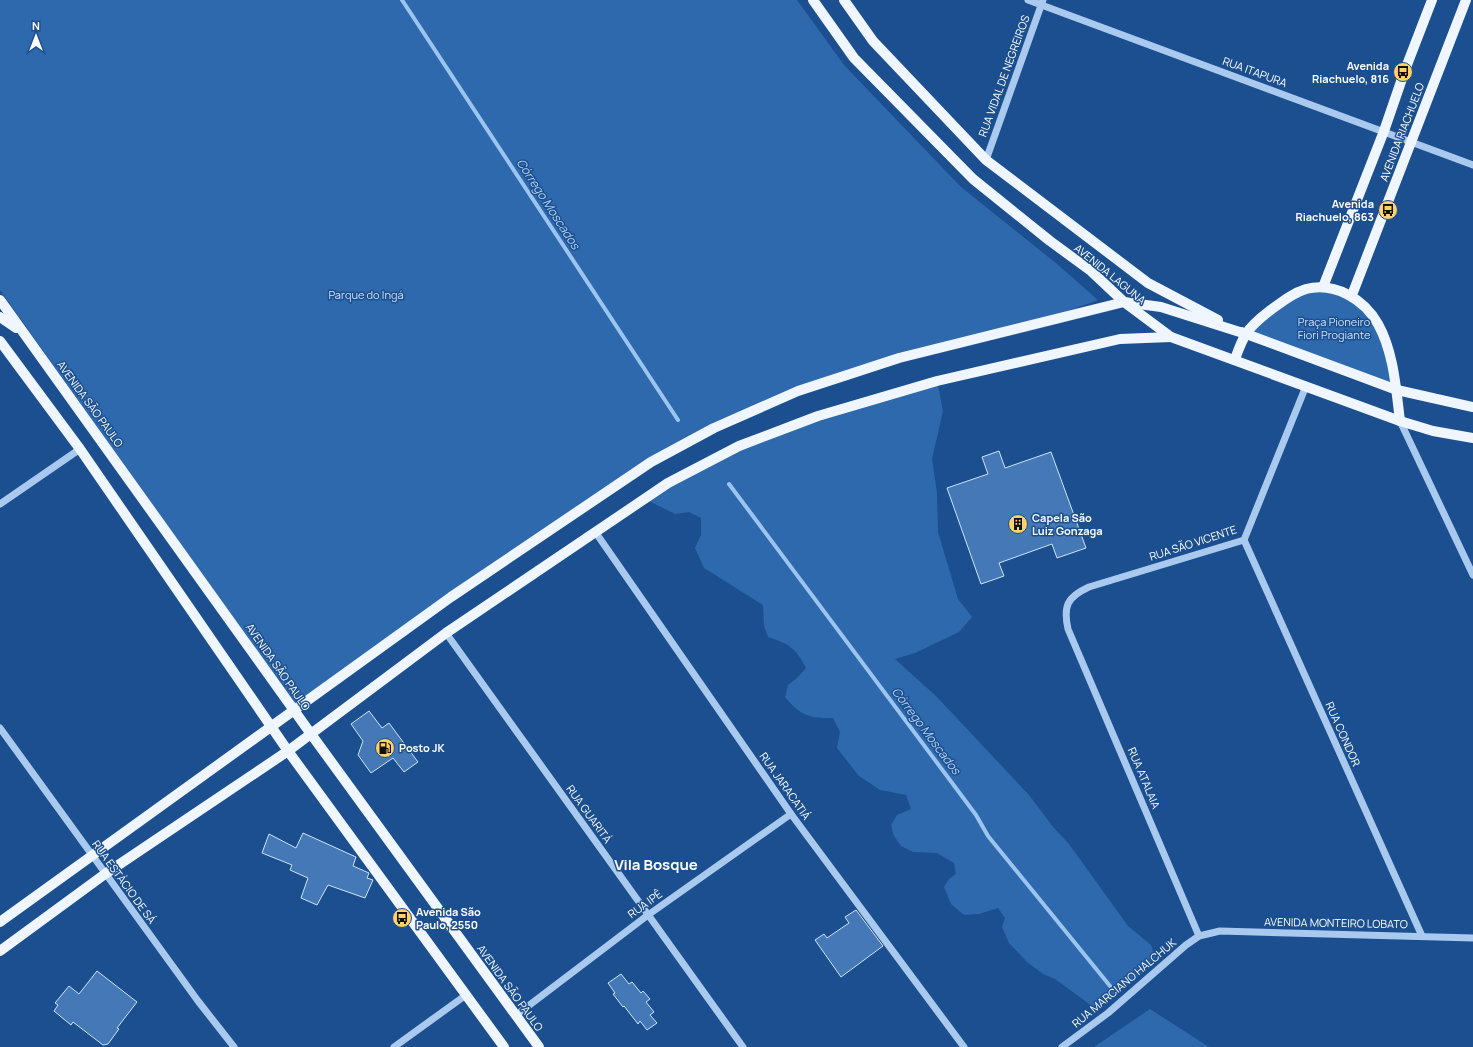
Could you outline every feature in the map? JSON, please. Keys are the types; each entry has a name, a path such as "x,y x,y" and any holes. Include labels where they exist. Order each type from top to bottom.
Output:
{"main road":[{"name":"AVENIDA LAGUNA","path":"813,0 854,58 972,178 1050,241 1091,271 1124,302 1171,337 1400,421 1433,431 1473,438"},
{"name":"AVENIDA LAGUNA","path":"844,0 873,41 986,160 1148,283 1246,334 1397,390 1473,407"},
{"name":"AVENIDA RIACHUELO","path":"1322,287 1384,131 1432,0"},
{"name":"AVENIDA RIACHUELO","path":"1352,296 1466,0"},
{"path":"1235,360 1246,334 1260,318 1289,296 1306,290 1322,287 1352,296 1363,304 1378,324 1387,347 1397,390 1400,421"},
{"name":"AVENIDA SÃO PAULO","path":"0,300 311,734 539,1047"},
{"path":"0,922 451,597 562,520 651,462 714,428 798,391 899,358 1124,302 1161,306 1246,334"},
{"path":"0,317 15,327 32,343"},
{"path":"0,951 105,874 311,734 446,633 668,483 739,446 818,416 937,381 1120,339 1171,337"},
{"path":"0,341 80,449 288,750 504,1047"}],"street":[{"name":"RUA ITAPURA","path":"1028,0 1042,2 1473,165"},
{"name":"RUA VIDAL DE NEGREIROS","path":"986,160 1042,2"},
{"name":"RUA SÃO VICENTE","path":"1068,629 1065,609 1069,601 1076,593 1089,587 1244,540 1306,386"},
{"path":"1400,421 1473,575"},
{"path":"0,504 80,449"},
{"name":"RUA JARACATIÁ","path":"596,533 791,814 964,1047"},
{"name":"RUA CONDOR","path":"1244,540 1422,936"},
{"name":"RUA ATALAIA","path":"1068,629 1199,936"},
{"name":"RUA GUARITÁ","path":"446,633 743,1047"},
{"name":"RUA ESTÁCIO DE SÁ","path":"0,728 105,874 234,1047"},
{"name":"RUA IPÊ","path":"516,1016 648,915 791,814"},
{"name":"AVENIDA MONTEIRO LOBATO","path":"1199,936 1220,931 1473,938"},
{"name":"RUA MARCIANO HALCHUK","path":"1062,1047 1108,1013 1199,936"},
{"path":"394,1047 466,995"}],"green space":[{"name":"Parque do Ingá","path":"0,0 797,0 844,65 961,187 1057,264 1098,300 1057,315 898,357 714,425 294,704 0,290"},
{"name":"Praça Pioneiro Fiori Progiante","path":"1306,290 1341,292 1378,324 1397,390 1246,334"},
{"path":"938,385 943,411 932,459 937,493 938,532 958,599 972,617 959,632 915,653 895,659 937,697 1029,795 1054,828 1069,844 1128,926 1151,945 1156,959 1145,971 1102,1005 1092,1006 1055,979 1043,974 1027,962 1009,943 1002,927 1005,918 998,908 979,914 964,915 951,904 944,887 949,879 956,874 954,863 937,853 913,852 901,846 894,836 891,825 897,815 911,809 906,795 880,790 859,776 837,748 840,732 833,718 818,718 806,715 790,703 785,697 788,685 806,668 795,651 787,645 768,637 764,626 763,605 704,568 695,548 701,535 701,518 689,512 675,514 645,499 740,448 818,418"},
{"path":"1150,1009 1209,1047 1094,1047"}],"building":[{"name":"Capela São Luiz Gonzaga","path":"999,451 1005,468 1051,452 1086,548 1057,558 1052,544 999,563 1004,576 981,584 947,488 988,474 982,457"},
{"name":"Posto JK","path":"369,711 382,728 389,723 418,762 404,772 393,758 371,773 358,755 363,741 351,724"},
{"path":"303,833 356,857 353,866 369,873 367,878 373,880 365,898 328,885 317,905 301,898 308,878 290,870 292,865 262,853 269,834 296,848"},
{"path":"856,910 883,946 841,977 815,940 824,934 827,938 849,923 845,917"},
{"path":"97,971 137,1002 117,1028 119,1029 108,1044 103,1045 73,1022 71,1025 54,1011 58,1005 55,1003 69,986 79,994"},
{"path":"621,974 629,984 632,982 641,993 643,991 650,999 646,1002 654,1012 650,1015 657,1023 647,1030 640,1021 638,1024 613,994 615,993 608,983"}],"waterway":[{"name":"Córrego Moscados","path":"402,0 678,420"},
{"name":"Córrego Moscados","path":"729,484 976,815 988,836 1110,986"}],"place":[{"name":"Avenida Riachuelo, 816","path":"1403,72"},
{"name":"Avenida Riachuelo, 863","path":"1388,210"},
{"name":"Capela São Luiz Gonzaga","path":"1018,524"},
{"name":"Posto JK","path":"385,748"},
{"name":"Avenida São Paulo, 2550","path":"402,918"}],"district":[{"name":"Vila Bosque","path":"656,865"}]}
